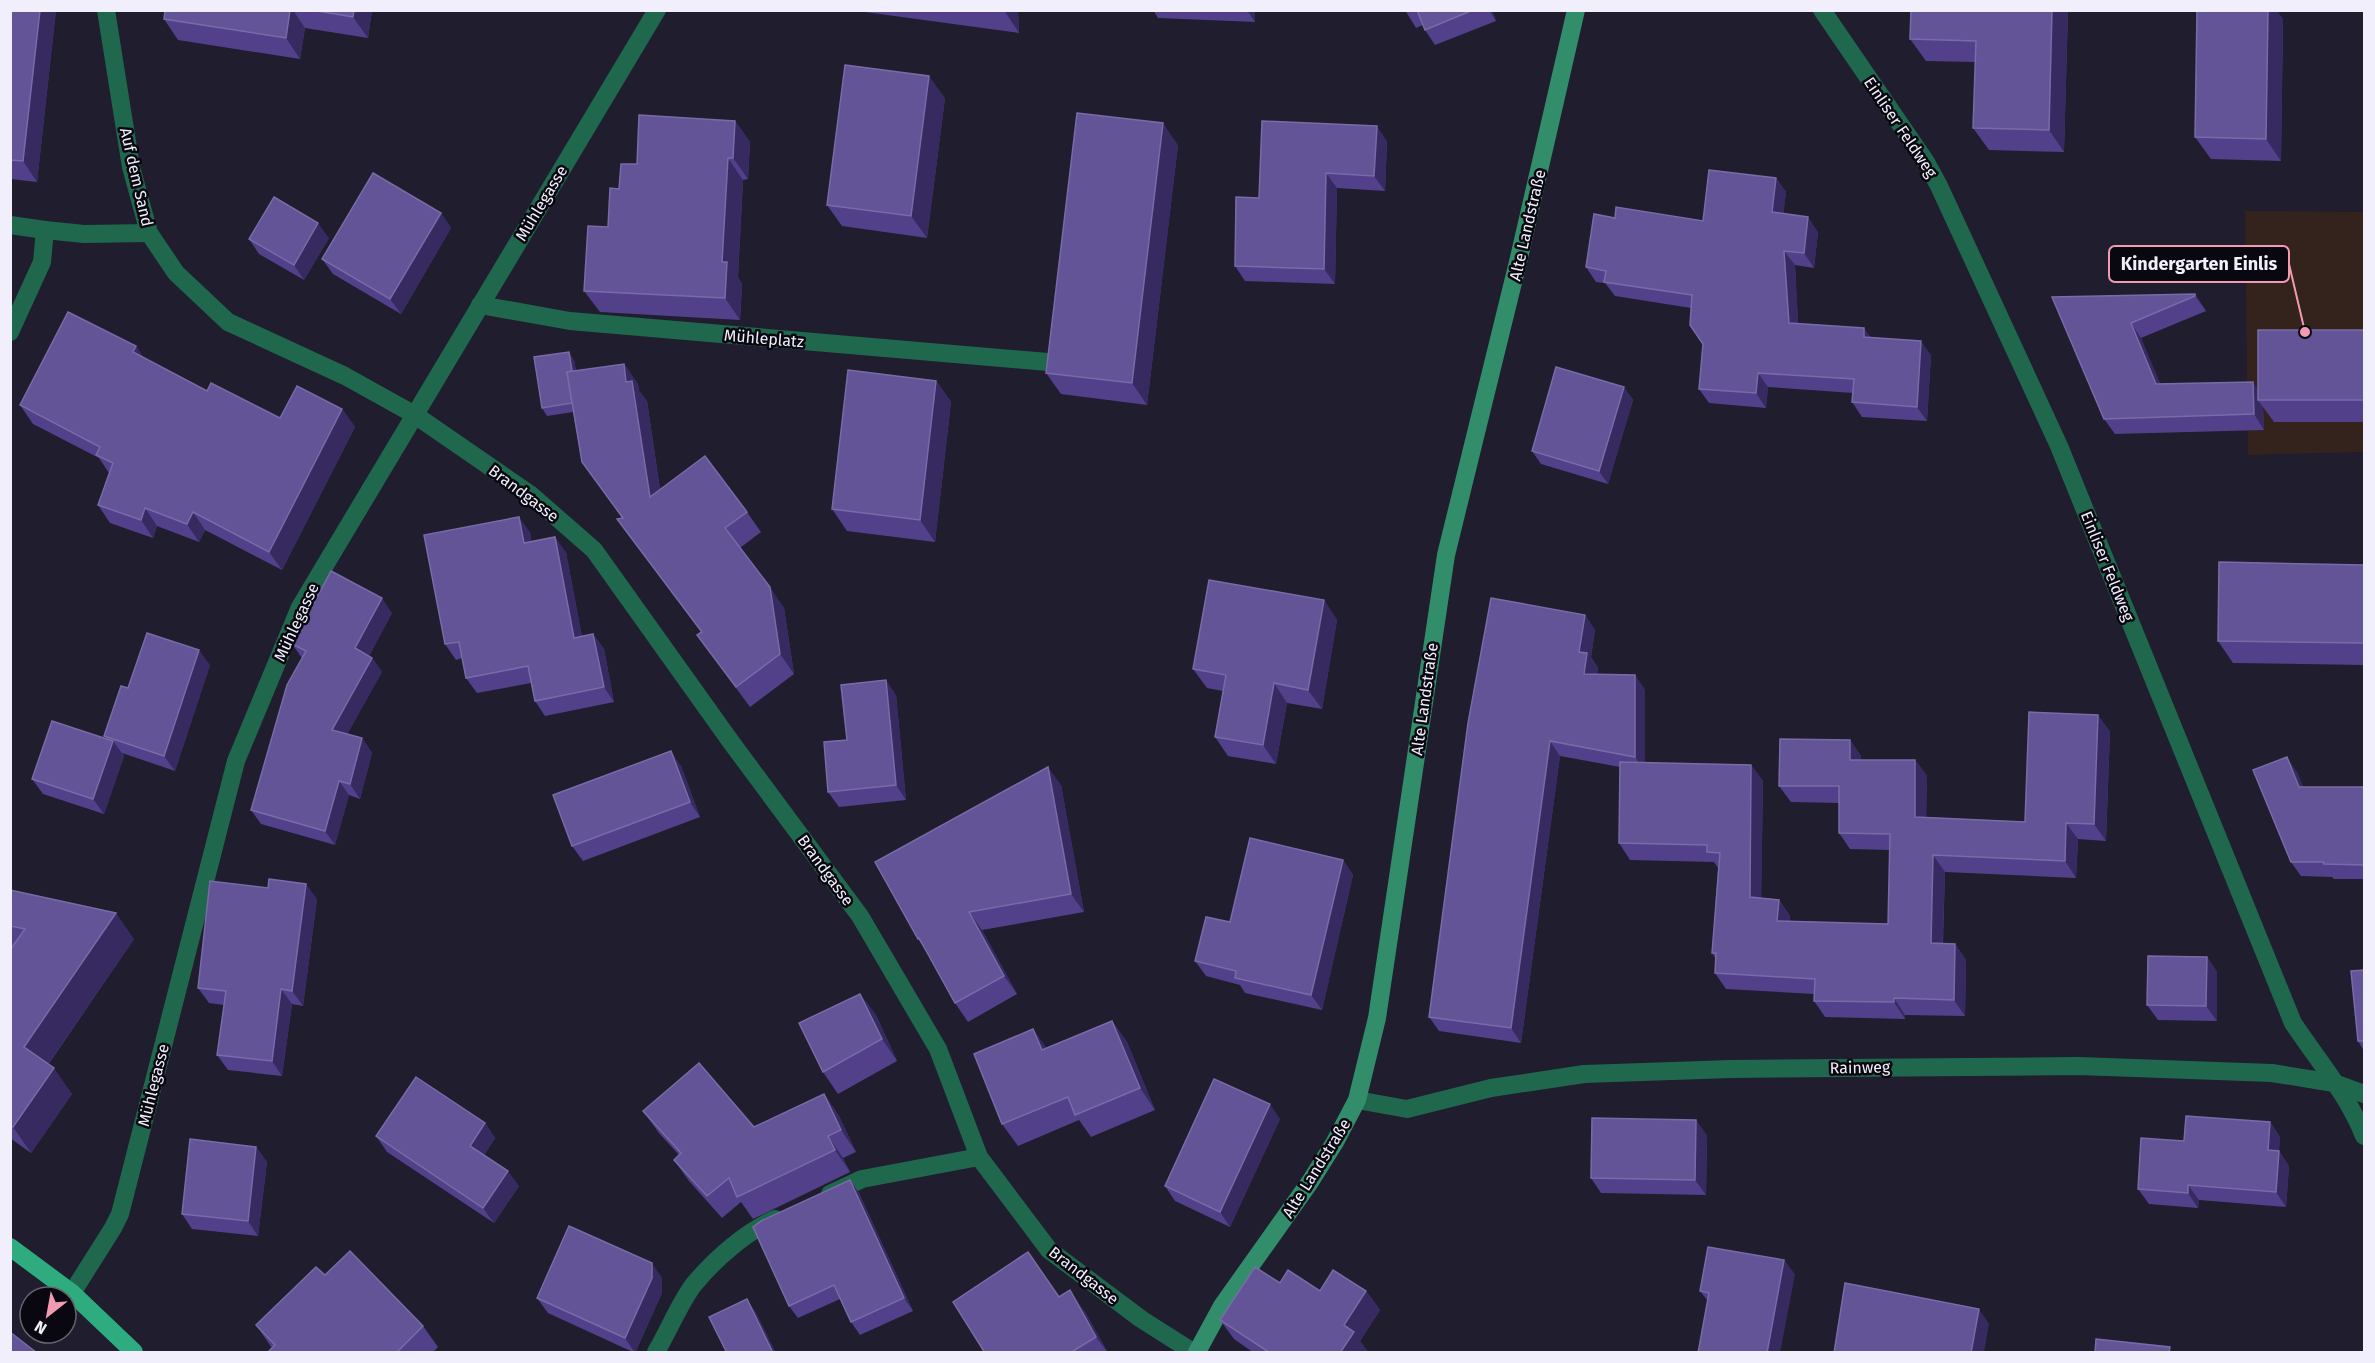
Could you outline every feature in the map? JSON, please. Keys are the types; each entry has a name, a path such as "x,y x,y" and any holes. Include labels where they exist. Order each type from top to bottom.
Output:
{"main road":[{"name":"Alte Landstraße","path":"1195,1353 1222,1306 1311,1182 1357,1100 1377,1018 1446,555 1518,262 1576,10"},
{"path":"10,1247 61,1285"},
{"path":"78,1299 134,1353"}],"street":[{"name":"Auf dem Sand","path":"106,10 131,167 149,233 176,273 228,322 345,376 415,415"},
{"name":"Mühlegasse","path":"77,1285 120,1214 236,761 300,607 657,10"},
{"name":"Einliser Feldweg","path":"1822,10 1940,186 2059,446 2293,1023 2334,1083 2360,1125 2364,1136"},
{"path":"10,225 84,234 149,233"},
{"path":"10,333 42,262 45,230"},
{"name":"Mühleplatz","path":"480,305 570,321 1048,362"},
{"name":"Brandgasse","path":"415,415 531,495 594,550 731,742 860,916 938,1048 979,1157 1049,1250 1141,1319 1195,1353"},
{"name":"Rainweg","path":"1357,1100 1407,1109 1491,1088 1584,1074 1731,1069 2079,1066 2272,1073 2334,1083 2364,1094"},
{"path":"819,1199 862,1179 979,1157"},
{"path":"656,1353 694,1284 727,1252 764,1224 786,1214"}],"shaded area":[{"path":"2245,211 2364,212 2364,452 2248,455"}],"building":[{"path":"10,10 40,10 23,161 10,160"},
{"path":"165,10 290,10 286,38 164,19"},
{"path":"311,10 354,10 353,17"},
{"path":"1417,10 1473,10 1425,30"},
{"path":"1911,10 2052,10 2049,130 1973,128 1976,41 1910,39"},
{"path":"2197,10 2268,10 2266,139 2195,137"},
{"path":"845,65 929,76 911,216 827,205"},
{"path":"1077,113 1163,123 1132,383 1046,373"},
{"path":"639,115 735,121 733,158 728,158 722,262 727,262 725,298 584,291 588,226 608,227 610,188 619,189 621,164 637,164"},
{"path":"1262,121 1377,126 1374,176 1326,173 1324,269 1235,266 1236,197 1259,198"},
{"path":"1709,170 1776,178 1772,212 1808,217 1804,253 1784,251 1789,323 1864,328 1864,337 1921,341 1917,407 1852,402 1854,379 1758,373 1756,393 1699,389 1703,344 1690,325 1692,295 1604,282 1606,271 1586,267 1594,214 1615,218 1616,207 1703,221"},
{"path":"373,173 441,213 390,299 322,259"},
{"path":"274,197 318,223 294,265 249,239"},
{"path":"2195,294 2195,296 2131,323 2156,384 2253,382 2254,414 2104,419 2052,297"},
{"path":"68,312 136,346 133,352 207,391 211,383 280,418 297,386 342,409 269,552 193,512 187,524 145,508 141,520 98,505 113,463 96,455 100,447 20,405"},
{"path":"2258,330 2364,330 2364,400 2258,400"},
{"path":"569,352 572,371 567,372 572,403 542,408 534,357"},
{"path":"624,364 626,382 632,381 650,497 705,456 747,512 725,528 770,587 780,654 736,687 697,635 702,632 617,519 623,518 582,462 567,372"},
{"path":"1556,367 1624,387 1599,471 1532,451"},
{"path":"848,370 936,381 920,520 832,509"},
{"path":"519,517 524,543 555,537 574,638 593,634 604,687 535,701 528,666 466,678 459,642 445,644 424,535"},
{"path":"2219,562 2364,565 2364,643 2218,641"},
{"path":"331,571 382,598 355,648 372,658 332,730 362,738 350,784 339,781 325,831 251,810 287,685 306,651 292,644"},
{"path":"1209,580 1324,600 1308,690 1274,683 1263,745 1215,737 1226,675 1193,669"},
{"path":"1491,598 1585,615 1579,652 1587,653 1584,674 1635,675 1635,757 1550,741 1511,1028 1429,1017 1468,723"},
{"path":"147,633 199,650 164,756 104,736 121,686 128,688"},
{"path":"886,680 896,785 828,792 824,742 847,740 841,685"},
{"path":"2029,712 2098,715 2094,824 2066,823 2065,861 1933,855 1931,943 1955,944 1954,1000 1894,998 1894,1002 1814,1001 1815,979 1715,973 1716,953 1712,953 1720,853 1707,852 1707,845 1619,843 1620,762 1751,765 1750,897 1779,900 1777,921 1888,924 1890,834 1839,833 1839,786 1779,786 1780,739 1850,740 1850,760 1915,760 1915,817 2025,822"},
{"path":"52,721 113,741 93,799 32,779"},
{"path":"671,751 690,802 572,846 553,795"},
{"path":"2287,757 2299,787 2364,787 2364,865 2291,862 2253,770"},
{"path":"1048,767 1071,894 969,912 1004,976 955,1003 875,862"},
{"path":"1250,838 1343,860 1311,995 1235,978 1236,971 1195,961 1206,917 1230,922"},
{"path":"269,879 306,884 292,991 281,989 272,1061 217,1055 226,991 198,988 210,881 268,888"},
{"path":"10,890 116,913 24,1047 54,1068 13,1127 10,1125 10,950 25,929 10,926"},
{"path":"2148,956 2207,957 2206,1006 2147,1005"},
{"path":"2364,970 2364,1041 2358,1041 2351,971"},
{"path":"860,994 882,1039 823,1072 799,1023"},
{"path":"1112,1021 1140,1088 1075,1115 1068,1097 1002,1124 974,1054 1033,1029 1042,1050"},
{"path":"699,1063 754,1127 824,1094 841,1130 828,1136 835,1150 737,1197 729,1178 707,1196 674,1160 681,1153 643,1111"},
{"path":"416,1077 485,1123 470,1146 508,1171 483,1208 376,1136"},
{"path":"1214,1079 1270,1104 1220,1212 1165,1186"},
{"path":"2186,1116 2270,1122 2268,1150 2279,1151 2276,1192 2188,1185 2188,1193 2138,1189 2141,1138 2184,1141"},
{"path":"1592,1118 1696,1120 1695,1180 1591,1178"},
{"path":"190,1139 256,1147 248,1221 182,1214"},
{"path":"850,1180 904,1298 851,1322 834,1285 789,1306 753,1227 761,1221"},
{"path":"569,1226 652,1263 652,1278 625,1338 537,1298"},
{"path":"1708,1247 1784,1260 1767,1353 1698,1353 1709,1293 1700,1291"},
{"path":"350,1251 423,1326 396,1353 271,1353 269,1351 275,1345 256,1325 316,1267 325,1275"},
{"path":"1028,1252 1059,1297 1070,1290 1096,1337 1070,1353 985,1353 953,1302"},
{"path":"1255,1267 1280,1283 1288,1270 1320,1291 1333,1270 1366,1291 1344,1325 1354,1332 1340,1353 1270,1353 1220,1320"},
{"path":"1845,1283 1979,1309 1971,1353 1834,1353"},
{"path":"747,1299 773,1353 727,1353 709,1317"},
{"path":"10,1332 18,1338 18,1345 27,1345 37,1353 10,1353"},
{"path":"2096,1339 2170,1347 2169,1353 2095,1353"}],"place":[{"name":"Kindergarten Einlis","path":"2305,332"}]}
